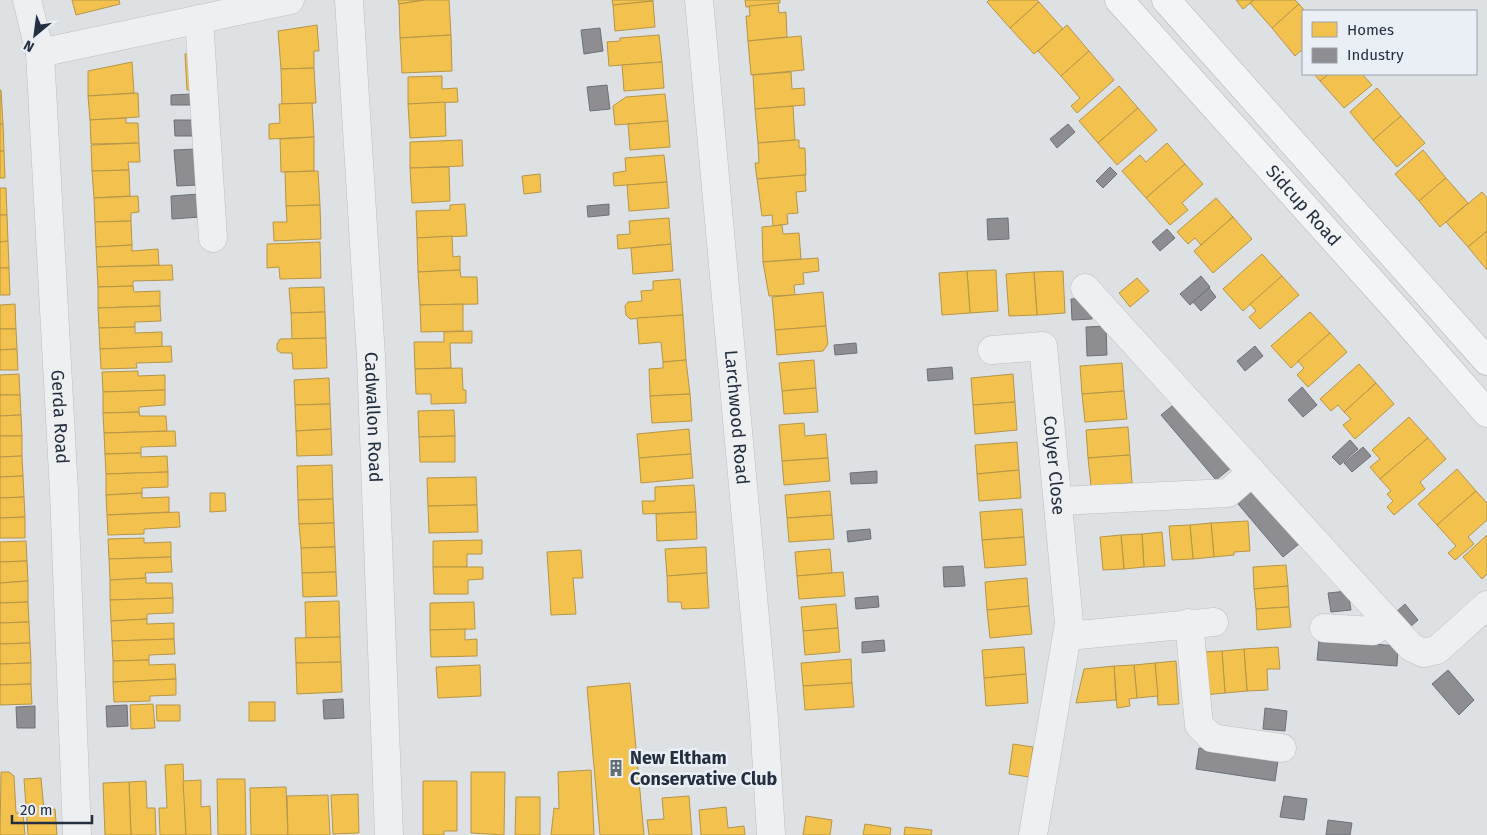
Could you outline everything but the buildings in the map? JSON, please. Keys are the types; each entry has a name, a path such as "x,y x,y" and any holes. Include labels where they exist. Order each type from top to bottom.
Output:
{"highway":[{"name":"Sidcup Road","path":"1119,0 1392,304 1487,413"},
{"name":"Sidcup Road","path":"1166,0 1487,361"}],"street":[{"name":"Gerda Road","path":"27,0 40,53 64,492 77,835"},
{"path":"40,53 290,0"},
{"name":"Cadwallon Road","path":"349,0 371,357 388,835"},
{"name":"Larchwood Road","path":"699,0 764,718 771,835"},
{"path":"199,19 213,238"},
{"path":"1085,288 1411,647 1423,653 1437,650 1487,605"},
{"name":"Colyer Close","path":"992,350 1043,346 1069,620 1068,636 1032,835"},
{"path":"1059,501 1228,494 1252,472"},
{"path":"1324,628 1373,631 1387,620"},
{"path":"1068,636 1202,623 1199,725 1212,738 1282,748"}],"place":[{"name":"New Eltham Conservative Club","path":"616,768"}]}
